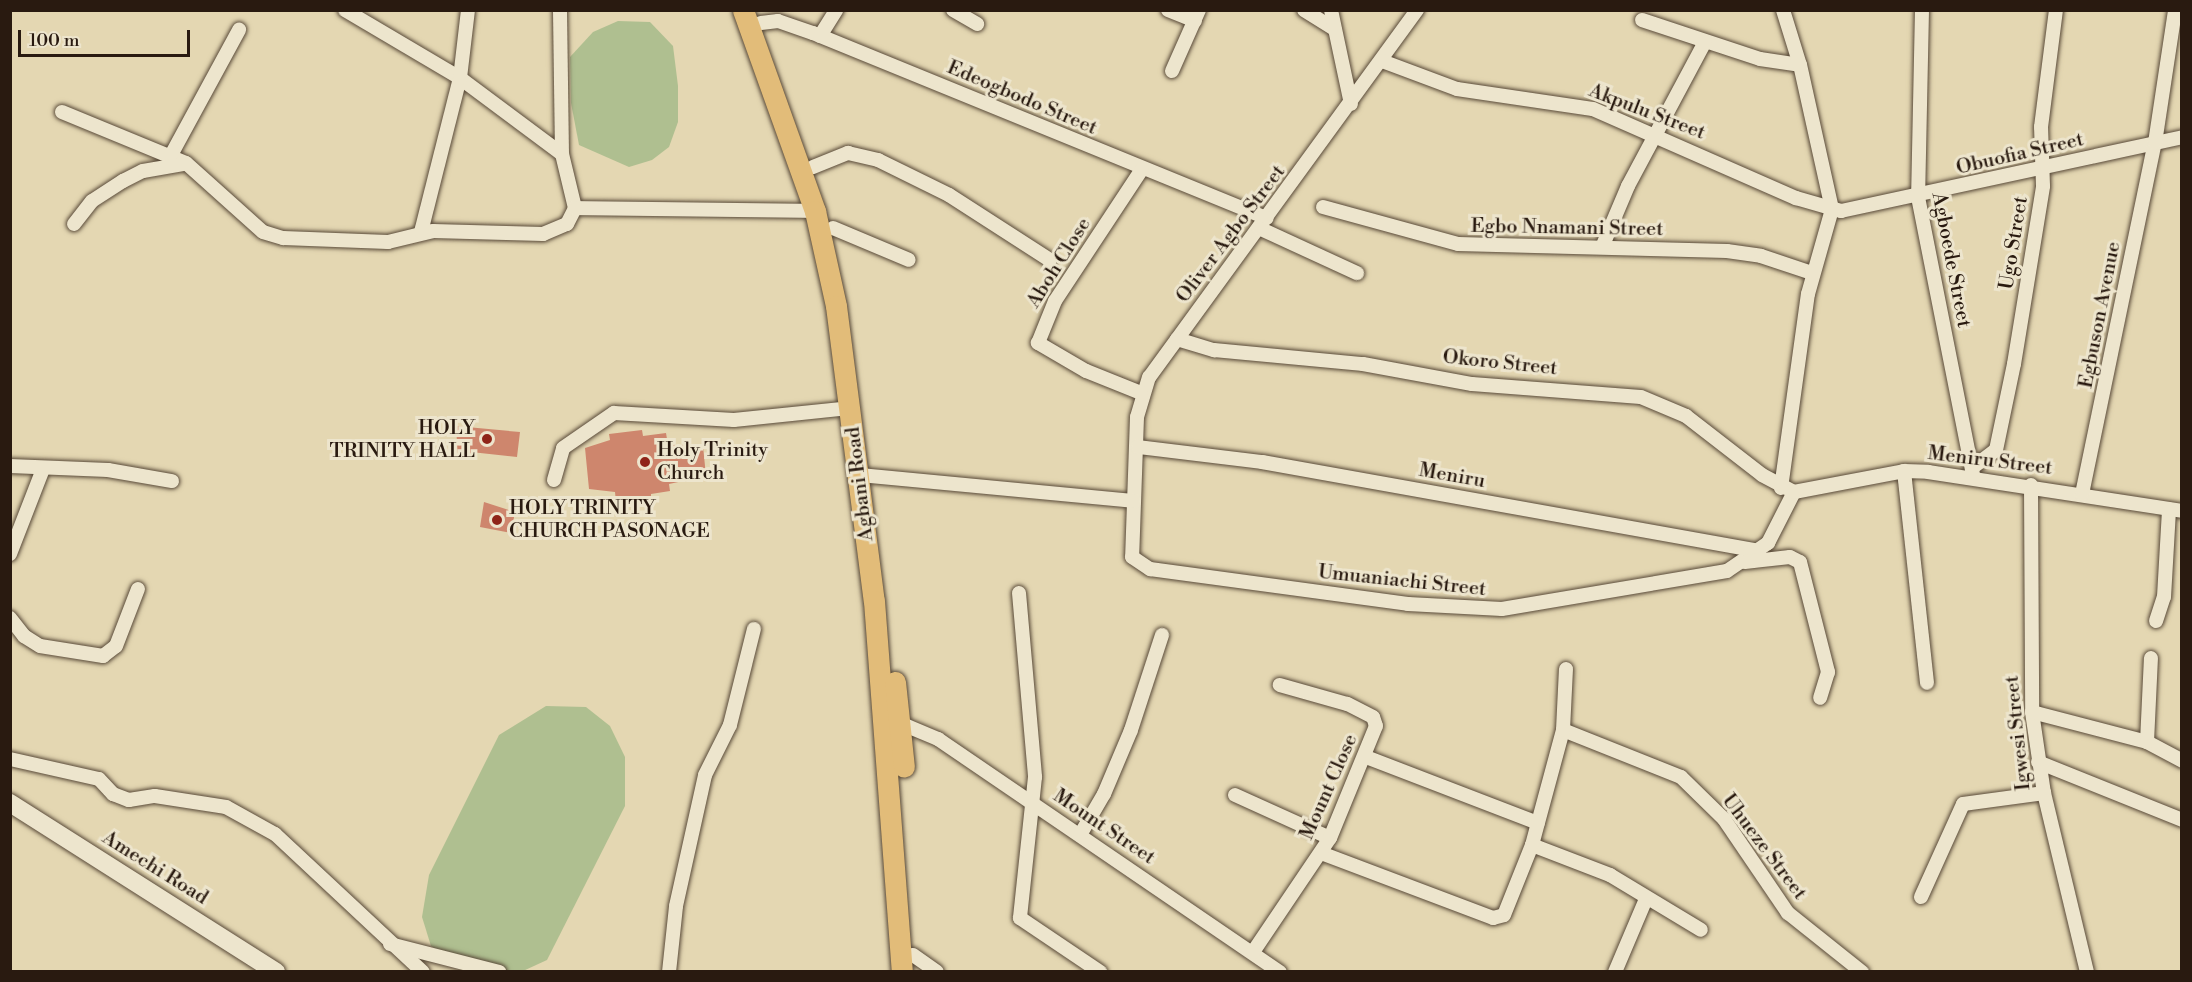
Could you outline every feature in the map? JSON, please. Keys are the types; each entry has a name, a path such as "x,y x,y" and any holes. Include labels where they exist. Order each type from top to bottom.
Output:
{"main road":[{"name":"Agbani Road","path":"743,10 814,211 836,306 850,408 866,475"},
{"name":"Agbani Road","path":"759,17 833,228 866,475 893,720 910,966"},
{"name":"Amechi Road","path":"10,803 276,972"}],"street":[{"path":"345,10 460,78 562,154"},
{"path":"421,232 460,78 468,10"},
{"path":"62,112 186,163 263,232 283,238 388,242 421,232 543,234 567,224 575,208 562,154 560,10"},
{"path":"820,36 836,10"},
{"path":"953,10 977,24"},
{"path":"1168,10 1197,16 1172,71"},
{"path":"1304,10 1334,29"},
{"path":"1331,10 1351,104"},
{"name":"Oliver Agbo Street","path":"1134,501 1141,393 1177,339 1351,104 1417,10"},
{"path":"1783,10 1800,66 1827,208"},
{"name":"Agboede Street","path":"1922,10 1918,197 1973,473"},
{"name":"Ugo Street","path":"1973,473 1996,450 2038,224 2043,169 2041,127 2056,10"},
{"name":"Edeogbodo Street","path":"759,17 778,21 820,36 1142,169 1263,223 1357,273"},
{"name":"Egbuson Avenue","path":"2082,494 2155,143 2177,18"},
{"path":"1642,20 1760,59 1800,66"},
{"path":"170,157 239,30"},
{"path":"1604,245 1655,135 1705,42"},
{"name":"Akpulu Street","path":"1382,61 1457,89 1593,109 1827,208"},
{"name":"Obuofia Street","path":"1827,208 1852,210 1918,197 2181,137"},
{"path":"813,166 848,153 878,160 949,195 1050,260"},
{"path":"74,224 92,201 143,171 186,163"},
{"name":"Aboh Close","path":"1141,393 1062,360 1044,351 1038,342 1060,293 1142,169"},
{"name":"Egbo Nnamani Street","path":"1323,207 1458,244 1604,245 1741,252 1812,273"},
{"path":"575,208 814,211"},
{"name":"Umuaniachi Street","path":"1134,501 1130,552 1135,561 1150,569 1456,609 1524,606 1715,573 1745,562 1759,551 1779,527 1788,490 1812,273 1827,208"},
{"path":"833,228 909,260"},
{"name":"Okoro Street","path":"1177,339 1214,350 1363,363 1472,384 1641,397 1691,419 1788,490"},
{"path":"554,480 563,448 614,412 734,420 850,408"},
{"name":"Meniru","path":"1137,447 1262,462 1759,551"},
{"path":"10,466 108,470 172,481"},
{"path":"10,555 43,469"},
{"path":"1904,471 1927,683"},
{"name":"Meniru Street","path":"1788,490 1904,471 1973,473 2175,510"},
{"path":"866,475 1134,501"},
{"name":"Igwesi Street","path":"2031,484 2032,712 2044,793 2087,972"},
{"path":"2156,621 2164,597 2175,510"},
{"path":"1745,562 1790,557 1800,562 1828,672 1820,698"},
{"path":"10,618 24,636 40,646 103,656 116,646 138,589"},
{"path":"1018,593 1034,742 1021,921 1100,972"},
{"path":"669,972 676,906 705,775 730,725 754,629"},
{"path":"1080,835 1104,794 1126,741 1162,635"},
{"path":"2147,742 2151,657"},
{"path":"1321,853 1493,918 1508,910 1532,845 1563,730 1566,669"},
{"name":"Mount Close","path":"1253,952 1330,838 1366,757 1376,726 1373,717 1336,699 1280,685"},
{"path":"2032,712 2147,742 2181,761"},
{"name":"Mount Street","path":"893,720 939,739 1280,972"},
{"name":"Uhueze Street","path":"1563,730 1681,777 1724,819 1788,913 1862,972"},
{"path":"1366,757 1538,823"},
{"path":"10,759 99,779 113,794 129,800 155,796 226,807 275,834 390,944 423,972"},
{"path":"2038,762 2181,820"},
{"path":"1921,897 1963,804 2044,793"},
{"path":"1235,795 1330,838"},
{"path":"1532,845 1610,875 1646,899 1701,930"},
{"path":"1615,972 1646,899"},
{"path":"390,944 499,972"},
{"path":"910,966 937,972"}],"green space":[{"path":"618,21 650,22 673,46 678,86 678,122 669,147 652,160 629,167 579,145 571,103 570,57 593,32"},
{"path":"546,706 586,707 610,726 625,757 625,806 547,960 523,971 468,971 431,946 422,917 429,875 499,735"}],"building":[{"name":"HOLY TRINITY HALL","path":"456,426 520,432 517,457 471,452 470,460 458,459"},
{"name":"Holy Trinity Church","path":"642,430 643,436 666,433 668,445 703,446 706,476 669,484 670,491 651,494 651,498 616,502 615,492 589,489 585,448 610,440 609,434"},
{"name":"HOLY TRINITY CHURCH PASONAGE","path":"484,502 515,512 511,533 480,527"}],"place":[{"name":"HOLY TRINITY HALL","path":"487,439"},
{"name":"Holy Trinity Church","path":"645,462"},
{"name":"HOLY TRINITY CHURCH PASONAGE","path":"497,520"}]}
